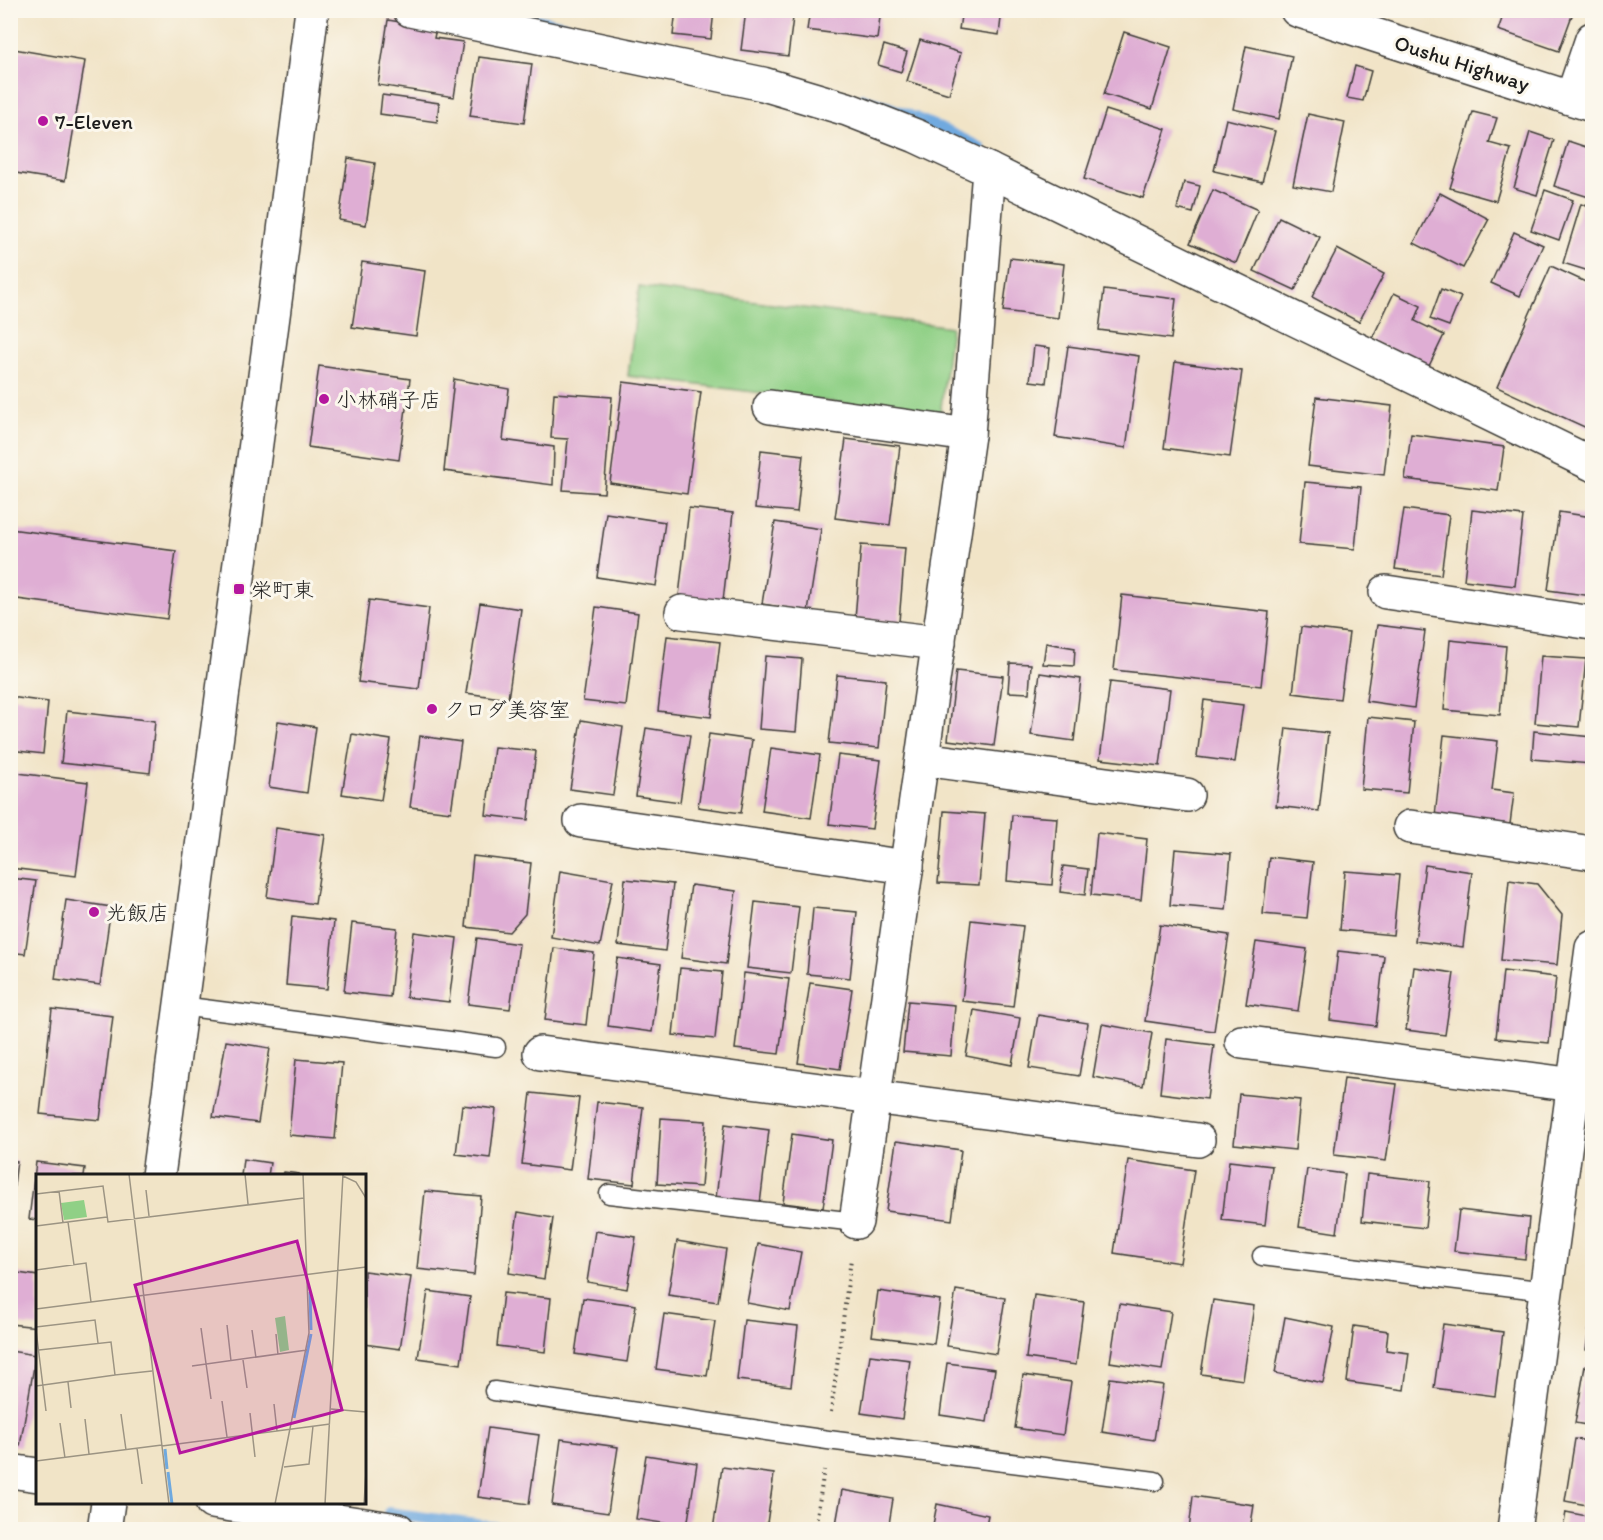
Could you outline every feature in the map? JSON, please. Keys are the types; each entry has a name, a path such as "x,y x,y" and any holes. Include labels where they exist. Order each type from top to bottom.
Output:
{"street":[{"path":"158,1174 278,286 312,10"},
{"path":"410,10 763,84 847,109 916,136 989,170 1593,464"},
{"name":"Oushu Highway","path":"1297,10 1582,102"},
{"path":"1582,102 1593,39"},
{"path":"856,1222 968,435 989,170"},
{"path":"770,407 968,435"},
{"path":"1386,592 1593,623"},
{"path":"682,612 939,643"},
{"path":"922,759 1186,795"},
{"path":"581,821 907,867"},
{"path":"1410,827 1593,853"},
{"path":"1514,1530 1575,1085 1586,1040 1593,948"},
{"path":"1242,1042 1575,1085"},
{"path":"540,1053 1198,1140"},
{"path":"10,1471 36,1475"},
{"path":"104,1530 108,1504"},
{"path":"219,1504 398,1530"}],"lane":[{"path":"181,1006 496,1047"},
{"path":"609,1194 856,1222"},
{"path":"1262,1256 1546,1292"},
{"path":"494,1391 828,1440 1155,1481"}],"path":[{"path":"815,1530 856,1222"}],"green space":[{"path":"639,287 951,327 940,416 628,376"}],"building":[{"path":"676,10 714,10 711,39 673,35"},
{"path":"746,10 794,10 788,56 741,50"},
{"path":"810,10 881,10 877,39 807,30"},
{"path":"962,10 1002,10 999,35 959,29"},
{"path":"1505,10 1574,10 1559,51 1498,30"},
{"path":"388,20 436,28 434,38 463,42 454,97 378,85"},
{"path":"1124,32 1171,47 1152,109 1104,94"},
{"path":"920,40 961,53 949,94 907,81"},
{"path":"884,45 907,52 901,72 878,65"},
{"path":"1246,46 1292,56 1279,119 1233,109"},
{"name":"7-Eleven","path":"14,49 85,61 65,181 10,172 10,70"},
{"path":"479,57 532,64 524,123 470,116"},
{"path":"1355,66 1371,71 1363,101 1347,98"},
{"path":"382,95 439,103 437,122 380,114"},
{"path":"1106,110 1166,129 1143,198 1084,179"},
{"path":"1473,112 1497,118 1489,143 1511,149 1496,201 1450,188"},
{"path":"1308,114 1345,122 1331,192 1293,185"},
{"path":"1226,119 1275,131 1262,182 1214,171"},
{"path":"1530,132 1554,140 1537,195 1514,188"},
{"path":"1568,141 1592,149 1592,198 1554,186"},
{"path":"348,158 375,163 366,225 339,220"},
{"path":"1184,182 1200,186 1193,213 1177,209"},
{"path":"1213,190 1258,210 1236,263 1190,243"},
{"path":"1545,190 1573,200 1559,240 1531,230"},
{"path":"1440,193 1489,219 1463,268 1414,243"},
{"path":"1581,204 1592,208 1592,272 1563,263"},
{"path":"1279,217 1320,237 1295,290 1254,271"},
{"path":"1514,232 1543,245 1520,296 1491,283"},
{"path":"1337,249 1384,274 1359,322 1312,297"},
{"path":"1010,258 1064,264 1058,318 1003,311"},
{"path":"362,262 425,271 416,336 352,327"},
{"path":"1551,266 1592,285 1591,430 1497,387"},
{"path":"1441,289 1461,297 1449,326 1430,319"},
{"path":"1104,290 1176,299 1171,339 1099,330"},
{"path":"1394,293 1421,306 1415,321 1444,335 1428,368 1371,341"},
{"path":"1034,346 1050,348 1046,383 1030,381"},
{"path":"1068,346 1139,356 1126,448 1055,437"},
{"path":"1175,362 1242,371 1230,457 1164,448"},
{"path":"319,366 410,379 399,460 308,447"},
{"path":"454,379 509,389 503,440 554,447 553,485 444,471"},
{"path":"623,382 701,392 687,494 610,483"},
{"path":"554,393 612,397 604,493 563,490 568,439 551,438"},
{"path":"1316,397 1392,406 1384,475 1308,466"},
{"path":"1411,434 1504,447 1498,491 1405,479"},
{"path":"846,439 900,446 890,525 835,518"},
{"path":"761,450 803,455 797,512 755,508"},
{"path":"1305,482 1361,487 1355,549 1299,544"},
{"path":"689,508 733,513 723,601 679,596"},
{"path":"1404,509 1449,515 1441,575 1395,569"},
{"path":"1472,510 1523,516 1515,586 1464,580"},
{"path":"1559,512 1592,517 1592,596 1548,590"},
{"path":"606,513 665,522 656,586 597,577"},
{"path":"775,522 821,529 808,612 762,604"},
{"path":"10,529 176,551 167,619 10,598"},
{"path":"861,545 905,548 899,622 855,619"},
{"path":"1122,595 1269,612 1261,686 1114,670"},
{"path":"369,600 429,608 419,689 358,682"},
{"path":"480,603 521,609 508,699 466,693"},
{"path":"596,607 638,613 626,706 583,701"},
{"path":"1377,625 1425,631 1414,708 1366,701"},
{"path":"1301,627 1349,633 1340,699 1293,693"},
{"path":"667,636 720,642 711,717 658,711"},
{"path":"1450,640 1506,646 1500,715 1444,710"},
{"path":"1046,643 1075,648 1074,666 1043,664"},
{"path":"765,656 802,659 796,732 759,729"},
{"path":"1541,656 1586,659 1579,727 1535,723"},
{"path":"1010,663 1031,664 1029,693 1008,692"},
{"path":"956,671 1003,676 994,746 948,740"},
{"path":"1040,673 1081,679 1074,741 1031,735"},
{"path":"837,675 886,680 879,748 829,743"},
{"path":"1110,682 1170,689 1160,766 1100,759"},
{"path":"10,697 48,702 43,754 10,750"},
{"path":"1204,700 1243,705 1235,762 1197,757"},
{"path":"67,711 155,721 150,773 61,763"},
{"path":"1368,717 1414,722 1407,793 1361,789"},
{"path":"581,720 623,727 613,795 570,789"},
{"path":"278,721 316,727 307,793 269,787"},
{"path":"646,728 690,735 680,802 636,796"},
{"path":"1286,728 1328,733 1319,811 1276,806"},
{"path":"1534,731 1592,737 1591,764 1532,759"},
{"path":"352,734 391,740 381,800 342,794"},
{"path":"709,734 752,740 741,813 698,807"},
{"path":"1444,735 1498,741 1492,790 1514,793 1510,824 1435,816"},
{"path":"420,736 461,742 451,812 410,807"},
{"path":"494,747 536,751 528,820 486,815"},
{"path":"771,748 820,755 811,818 762,811"},
{"path":"838,755 881,760 872,829 829,824"},
{"path":"10,772 88,782 76,876 10,868"},
{"path":"944,811 985,814 979,885 938,883"},
{"path":"1012,815 1057,818 1052,885 1007,881"},
{"path":"276,828 325,835 315,904 267,897"},
{"path":"1097,833 1147,839 1141,900 1091,895"},
{"path":"1175,849 1231,854 1226,910 1170,905"},
{"path":"473,856 531,863 525,914 509,932 466,927"},
{"path":"1269,857 1313,862 1307,918 1263,914"},
{"path":"1425,865 1472,872 1463,947 1415,941"},
{"path":"1063,866 1088,869 1085,895 1060,892"},
{"path":"560,871 613,880 600,946 551,937"},
{"path":"1345,871 1399,875 1393,935 1340,930"},
{"path":"10,878 36,881 25,954 10,952"},
{"path":"625,879 673,884 665,951 618,945"},
{"path":"1509,880 1537,884 1562,915 1557,965 1501,960"},
{"path":"691,885 736,891 726,964 681,958"},
{"path":"66,900 111,907 100,985 55,979"},
{"path":"755,902 799,907 791,973 747,968"},
{"path":"813,908 857,912 850,978 807,974"},
{"path":"292,916 334,921 327,989 286,985"},
{"path":"971,920 1023,926 1013,1007 962,1001"},
{"path":"352,923 397,928 390,997 344,992"},
{"path":"1160,925 1229,935 1214,1031 1145,1021"},
{"path":"414,932 457,938 449,1002 406,997"},
{"path":"477,938 519,944 510,1009 468,1004"},
{"path":"1256,942 1307,949 1298,1011 1246,1004"},
{"path":"554,948 594,953 586,1025 545,1020"},
{"path":"1338,951 1384,956 1376,1026 1330,1020"},
{"path":"617,958 661,964 652,1032 608,1026"},
{"path":"1414,967 1454,973 1445,1035 1406,1030"},
{"path":"680,968 722,972 715,1039 673,1035"},
{"path":"1503,971 1556,977 1549,1043 1496,1038"},
{"path":"744,973 789,979 779,1054 735,1049"},
{"path":"810,983 852,989 840,1069 798,1063"},
{"path":"908,1001 955,1005 951,1056 903,1052"},
{"path":"52,1009 113,1016 100,1120 40,1114"},
{"path":"974,1010 1020,1018 1012,1065 966,1056"},
{"path":"1038,1015 1088,1023 1079,1076 1029,1068"},
{"path":"1102,1024 1152,1033 1143,1086 1093,1077"},
{"path":"1166,1039 1214,1045 1207,1099 1160,1093"},
{"path":"226,1041 270,1048 258,1123 213,1117"},
{"path":"296,1059 342,1063 335,1139 289,1135"},
{"path":"1344,1078 1397,1084 1386,1161 1334,1155"},
{"path":"531,1093 579,1098 570,1170 522,1164"},
{"path":"1239,1094 1300,1100 1295,1150 1234,1144"},
{"path":"597,1102 643,1107 634,1184 588,1179"},
{"path":"462,1105 496,1109 490,1158 456,1154"},
{"path":"661,1118 706,1121 701,1187 657,1184"},
{"path":"725,1124 769,1130 760,1204 716,1198"},
{"path":"792,1134 832,1140 823,1208 783,1203"},
{"path":"896,1141 961,1150 952,1220 886,1211"},
{"path":"243,1159 270,1163 268,1174 241,1174"},
{"path":"10,1160 17,1161 12,1201 10,1201"},
{"path":"1128,1160 1194,1170 1180,1263 1114,1253"},
{"path":"1229,1161 1272,1166 1265,1225 1222,1220"},
{"path":"36,1162 85,1168 84,1174 36,1174 36,1220 29,1219"},
{"path":"1307,1169 1345,1174 1337,1233 1299,1227"},
{"path":"1367,1174 1430,1181 1425,1228 1362,1221"},
{"path":"425,1191 481,1196 474,1275 417,1269"},
{"path":"1459,1210 1529,1218 1525,1259 1454,1251"},
{"path":"518,1212 553,1218 544,1279 509,1273"},
{"path":"595,1231 636,1237 627,1289 587,1282"},
{"path":"677,1241 726,1249 718,1302 668,1295"},
{"path":"758,1244 801,1252 790,1311 747,1303"},
{"path":"366,1271 411,1277 400,1349 366,1344"},
{"path":"11,1272 36,1276 36,1327 10,1324"},
{"path":"956,1290 1005,1298 996,1354 947,1346"},
{"path":"428,1291 470,1297 461,1364 418,1358"},
{"path":"878,1291 940,1300 934,1344 872,1336"},
{"path":"503,1293 551,1298 545,1352 497,1346"},
{"path":"1034,1295 1084,1302 1076,1365 1026,1358"},
{"path":"583,1298 636,1305 627,1362 575,1354"},
{"path":"1213,1300 1254,1306 1243,1380 1201,1374"},
{"path":"1119,1304 1171,1312 1162,1370 1110,1362"},
{"path":"1592,1313 1592,1351 1586,1350"},
{"path":"664,1314 715,1321 707,1376 656,1369"},
{"path":"1285,1317 1334,1327 1323,1383 1275,1373"},
{"path":"744,1320 798,1326 791,1386 737,1380"},
{"path":"1443,1324 1503,1332 1495,1396 1434,1388"},
{"path":"1354,1326 1388,1331 1386,1350 1409,1353 1404,1390 1347,1382"},
{"path":"10,1351 36,1355 20,1446 10,1445"},
{"path":"870,1355 910,1360 902,1419 861,1413"},
{"path":"947,1363 995,1369 987,1422 940,1415"},
{"path":"1585,1366 1592,1368 1592,1426 1575,1423"},
{"path":"1023,1375 1071,1382 1063,1435 1015,1428"},
{"path":"1110,1378 1163,1385 1154,1440 1102,1432"},
{"path":"488,1428 539,1435 529,1504 478,1497"},
{"path":"561,1439 618,1447 608,1513 552,1505"},
{"path":"1575,1439 1592,1442 1592,1506 1565,1501"},
{"path":"646,1455 697,1463 687,1527 636,1519"},
{"path":"722,1467 774,1474 766,1530 713,1530"},
{"path":"842,1490 893,1499 888,1530 835,1530"},
{"path":"1193,1496 1254,1505 1250,1530 1189,1530"},
{"path":"937,1504 988,1515 985,1530 932,1530"},
{"path":"1566,1512 1592,1517 1592,1530 1563,1530"}],"waterway":[{"path":"495,10 564,26"},
{"path":"863,99 923,121 980,148"},
{"path":"389,1513 512,1530"}],"place":[{"name":"7-Eleven","path":"43,121"},
{"name":"小林硝子店","path":"324,399"},
{"name":"栄町東","path":"239,589"},
{"name":"クロダ美容室","path":"432,709"},
{"name":"光飯店","path":"94,912"}]}
